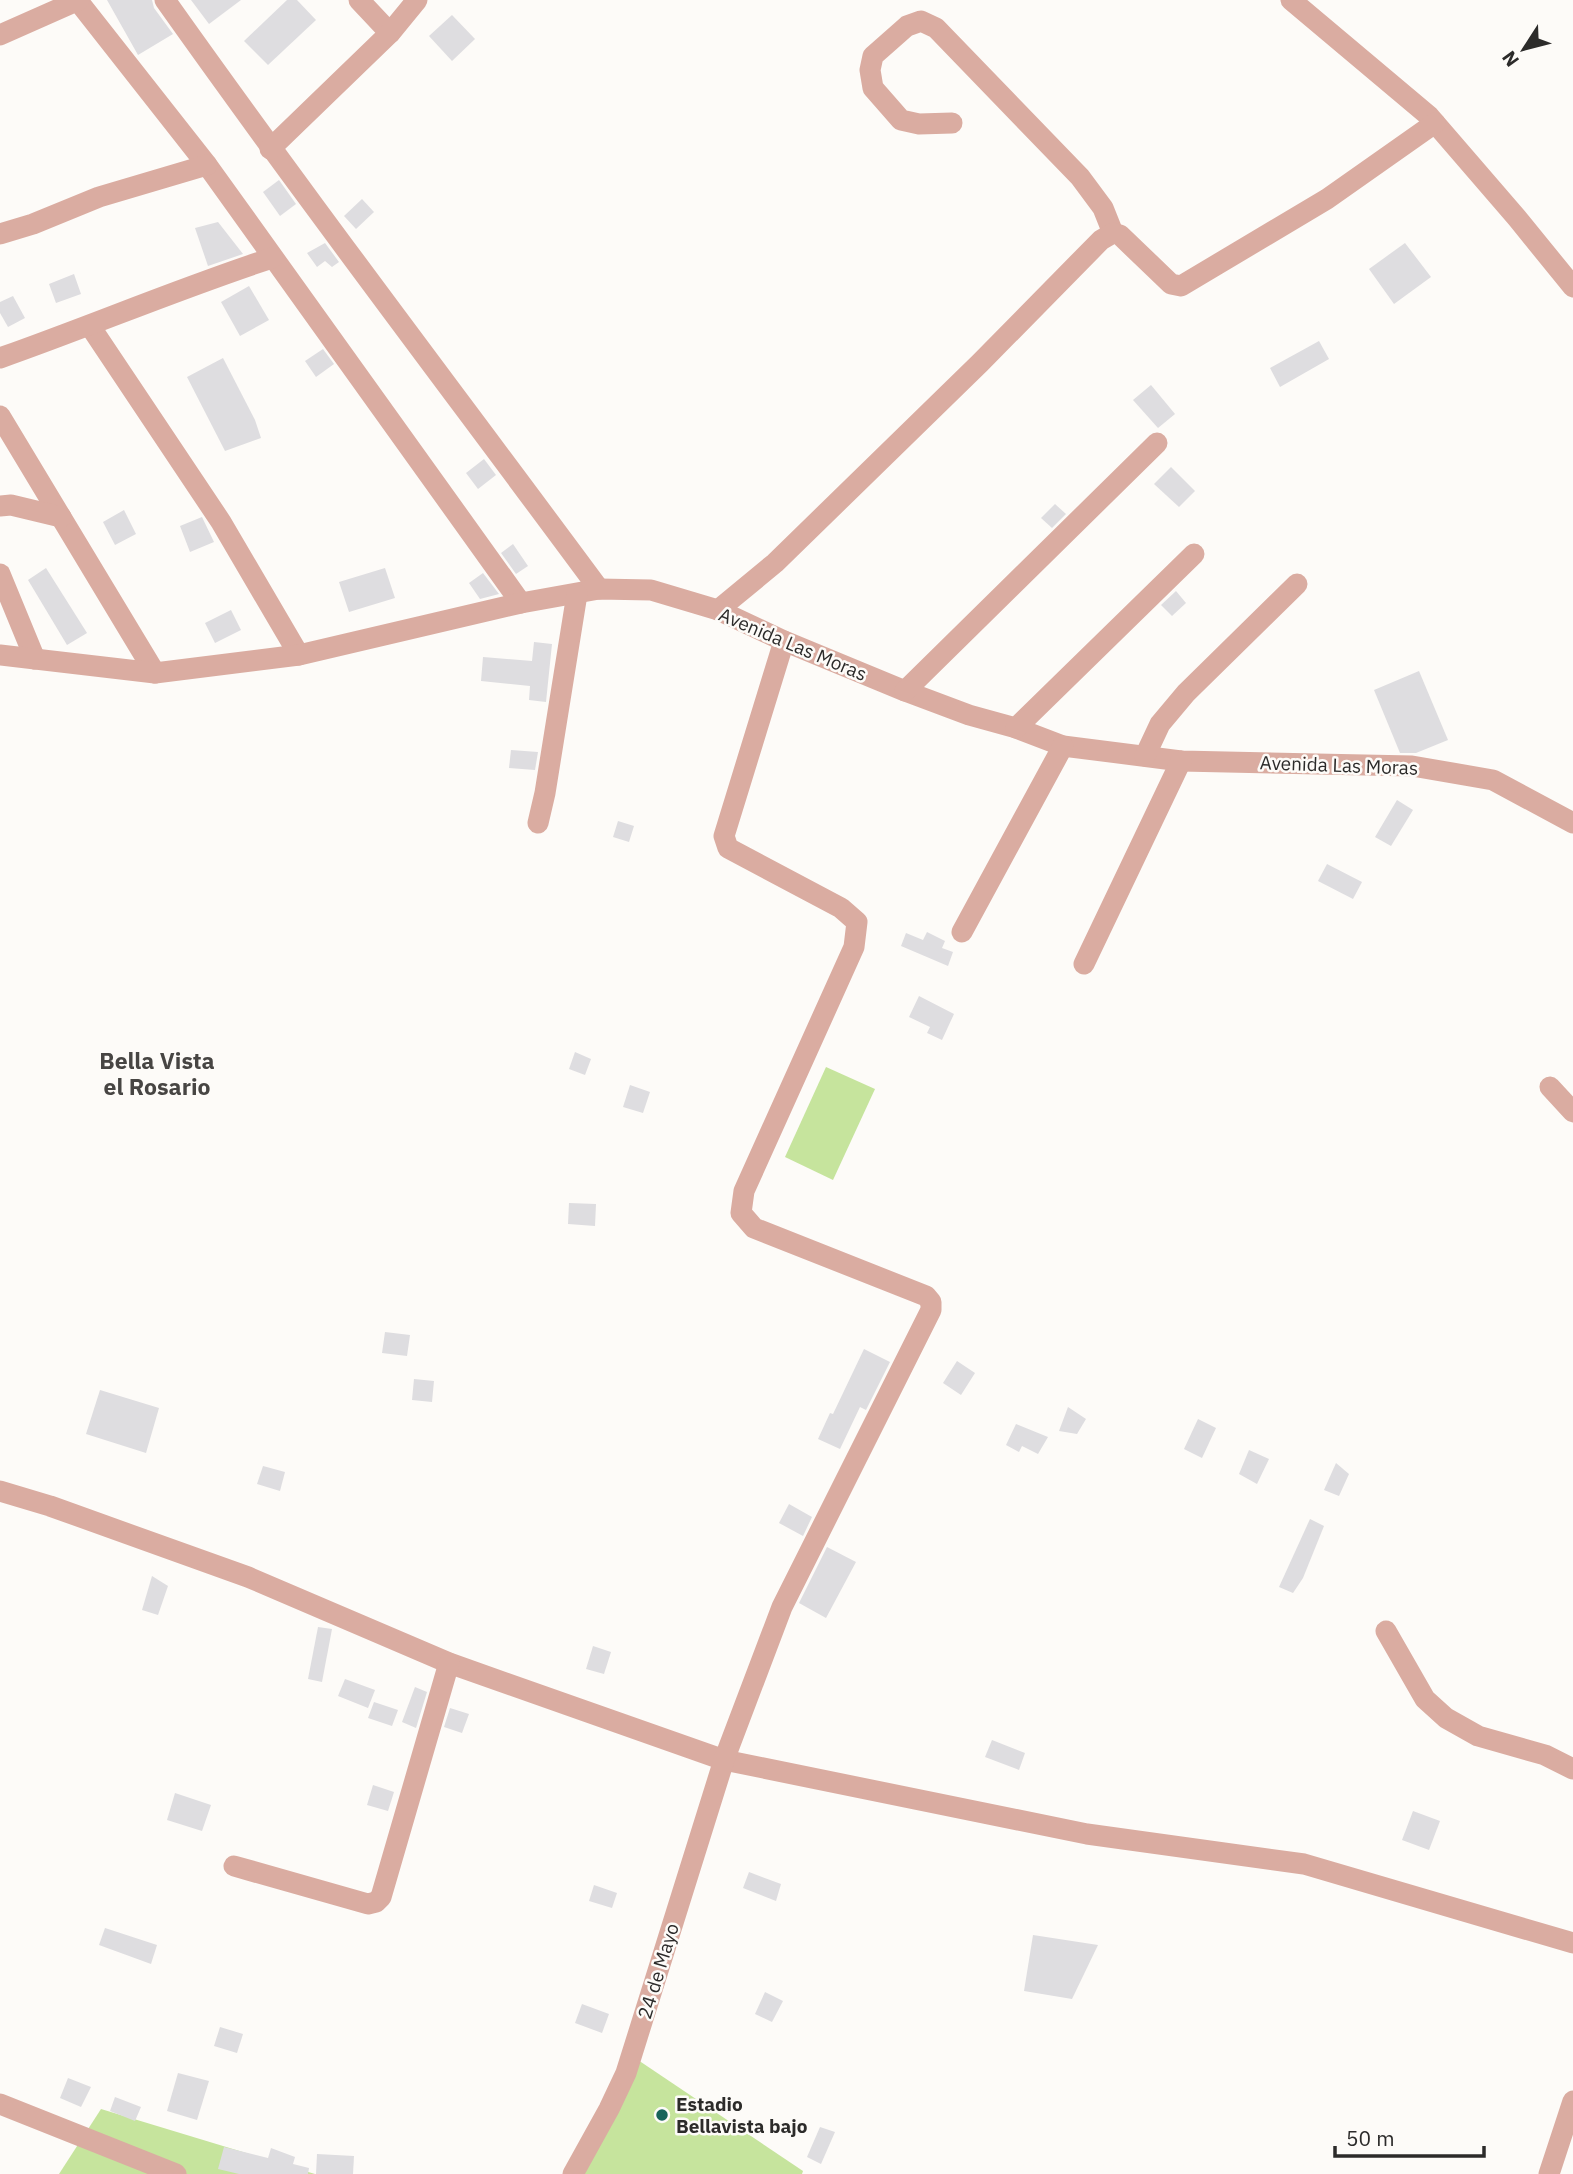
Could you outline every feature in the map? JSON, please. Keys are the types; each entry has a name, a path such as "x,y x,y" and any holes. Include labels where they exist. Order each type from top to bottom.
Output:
{"street":[{"path":"0,35 79,0 207,165 521,603"},
{"path":"165,0 270,149 599,589"},
{"path":"359,0 390,33"},
{"path":"270,149 390,33 417,0"},
{"path":"1291,0 1435,123 1573,287"},
{"path":"952,123 919,124 901,120 873,88 870,69 873,56 907,26 921,21 936,28 1080,177 1103,208 1113,233"},
{"path":"718,611 775,564 1101,240 1113,233 1120,235 1171,285 1181,286 1326,199 1435,123"},
{"path":"0,234 33,224 99,197 207,165"},
{"path":"0,358 192,285 272,258"},
{"path":"90,326 221,522 299,655"},
{"path":"0,416 155,673"},
{"path":"905,691 1157,443"},
{"path":"0,506 10,505 61,517"},
{"path":"1016,727 1194,554"},
{"path":"0,574 35,659"},
{"path":"1145,756 1160,724 1186,692 1297,584"},
{"name":"Avenida Las Moras","path":"0,655 155,673 299,655 521,603 599,589 651,590 718,611 905,691 969,715 1016,727 1063,746 1181,761 1412,766 1493,780 1573,822"},
{"path":"538,823 577,594"},
{"name":"24 de Mayo","path":"573,2174 626,2073 723,1760 782,1606 931,1310 931,1302 926,1296 754,1228 741,1213 744,1191 854,947 857,922 841,908 728,848 724,836 784,641"},
{"path":"962,932 1063,746"},
{"path":"1084,964 1181,761"},
{"path":"1550,1087 1573,1112"},
{"path":"0,1491 51,1506 248,1577 449,1663 723,1760 1087,1834 1304,1864 1573,1943"},
{"path":"1386,1631 1425,1699 1446,1718 1478,1736 1545,1755 1573,1769"},
{"path":"234,1866 368,1904 376,1902 381,1897 449,1663"},
{"path":"1549,2174 1573,2101"},
{"path":"0,2104 171,2172"}],"green space":[{"path":"826,1067 875,1089 833,1180 785,1157"},
{"name":"Estadio Bellavista bajo","path":"635,2058 803,2171 802,2174 573,2174"},
{"path":"101,2109 315,2174 59,2174"}],"building":[{"path":"107,0 152,0 154,8 173,34 138,55"},
{"path":"191,0 241,0 209,24"},
{"path":"287,0 297,0 316,20 268,65 244,41"},
{"path":"452,15 475,39 452,61 429,36"},
{"path":"279,180 296,204 280,216 263,192"},
{"path":"362,199 374,212 356,229 344,216"},
{"path":"218,222 243,254 208,266 195,228"},
{"path":"325,243 339,262 332,267 325,261 317,267 307,253"},
{"path":"1405,243 1431,277 1394,304 1369,269"},
{"path":"74,274 81,294 56,303 49,284"},
{"path":"249,286 269,320 240,336 221,302"},
{"path":"13,296 25,318 8,327 0,313 0,302"},
{"path":"1319,341 1329,359 1280,387 1270,368"},
{"path":"323,349 334,364 316,377 305,361"},
{"path":"223,358 255,420 261,438 225,451 187,377"},
{"path":"1151,385 1175,414 1158,428 1133,400"},
{"path":"484,459 496,475 478,489 466,473"},
{"path":"1171,467 1195,491 1179,507 1154,484"},
{"path":"1055,504 1066,514 1052,528 1041,518"},
{"path":"124,510 136,534 115,545 103,522"},
{"path":"202,517 214,542 190,552 180,526"},
{"path":"513,544 528,566 516,574 501,553"},
{"path":"46,568 87,633 67,645 28,580"},
{"path":"385,568 395,598 349,612 339,582"},
{"path":"483,573 499,594 480,599 469,583"},
{"path":"1176,591 1186,603 1172,616 1161,605"},
{"path":"231,610 241,630 215,643 205,623"},
{"path":"534,642 552,644 546,702 529,700 530,686 481,681 483,657 532,661"},
{"path":"1419,671 1448,740 1416,753 1400,753 1374,690"},
{"path":"511,750 538,752 535,770 509,768"},
{"path":"1397,800 1413,810 1391,846 1375,837"},
{"path":"618,821 634,826 629,842 613,837"},
{"path":"1327,864 1362,882 1353,899 1318,881"},
{"path":"927,932 945,941 942,948 953,952 948,966 901,946 906,933 923,940"},
{"path":"919,996 954,1014 942,1040 927,1033 930,1027 909,1017"},
{"path":"575,1052 591,1059 585,1075 569,1069"},
{"path":"630,1085 650,1092 643,1113 623,1107"},
{"path":"569,1203 596,1204 595,1226 568,1224"},
{"path":"385,1332 410,1335 407,1356 382,1353"},
{"path":"864,1349 890,1362 866,1410 860,1407 840,1449 818,1439"},
{"path":"957,1361 975,1373 961,1395 943,1383"},
{"path":"414,1379 434,1381 432,1402 412,1400"},
{"path":"100,1390 159,1408 146,1453 86,1434"},
{"path":"1068,1407 1086,1419 1077,1434 1059,1431"},
{"path":"1198,1419 1216,1428 1202,1458 1184,1449"},
{"path":"1016,1424 1048,1437 1038,1454 1022,1446 1019,1452 1006,1445"},
{"path":"1249,1450 1269,1459 1257,1484 1239,1474"},
{"path":"1336,1463 1349,1474 1339,1496 1324,1490"},
{"path":"263,1466 285,1472 280,1491 257,1484"},
{"path":"789,1504 812,1517 803,1536 779,1523"},
{"path":"1310,1519 1324,1526 1303,1578 1293,1593 1279,1587"},
{"path":"827,1547 856,1562 826,1618 799,1603"},
{"path":"152,1576 168,1586 158,1615 142,1610"},
{"path":"318,1627 332,1629 322,1682 308,1679"},
{"path":"593,1646 611,1652 604,1674 586,1669"},
{"path":"345,1679 375,1690 368,1708 338,1696"},
{"path":"415,1687 427,1692 416,1728 402,1722"},
{"path":"374,1702 398,1710 392,1726 368,1718"},
{"path":"450,1708 469,1714 462,1733 444,1727"},
{"path":"992,1740 1025,1753 1019,1770 985,1757"},
{"path":"373,1785 394,1792 388,1811 367,1805"},
{"path":"175,1793 211,1805 202,1831 167,1820"},
{"path":"1413,1811 1440,1821 1429,1850 1402,1840"},
{"path":"749,1872 781,1884 776,1901 743,1888"},
{"path":"594,1885 617,1893 612,1908 589,1901"},
{"path":"105,1928 157,1945 151,1964 99,1945"},
{"path":"1033,1935 1098,1945 1072,1999 1024,1991"},
{"path":"765,1992 783,2001 772,2022 755,2014"},
{"path":"582,2004 609,2014 602,2033 575,2023"},
{"path":"220,2027 243,2034 237,2053 214,2046"},
{"path":"178,2073 209,2081 197,2120 167,2111"},
{"path":"68,2078 91,2087 81,2107 60,2098"},
{"path":"115,2097 141,2107 135,2121 110,2111"},
{"path":"820,2127 835,2132 821,2164 807,2157"},
{"path":"224,2147 268,2158 271,2148 295,2157 293,2164 309,2168 308,2174 239,2174 218,2169"},
{"path":"317,2154 354,2156 353,2174 316,2174"}],"place":[{"name":"Estadio Bellavista bajo","path":"662,2115"}],"district":[{"name":"Bella Vista el Rosario","path":"157,1073"}]}
